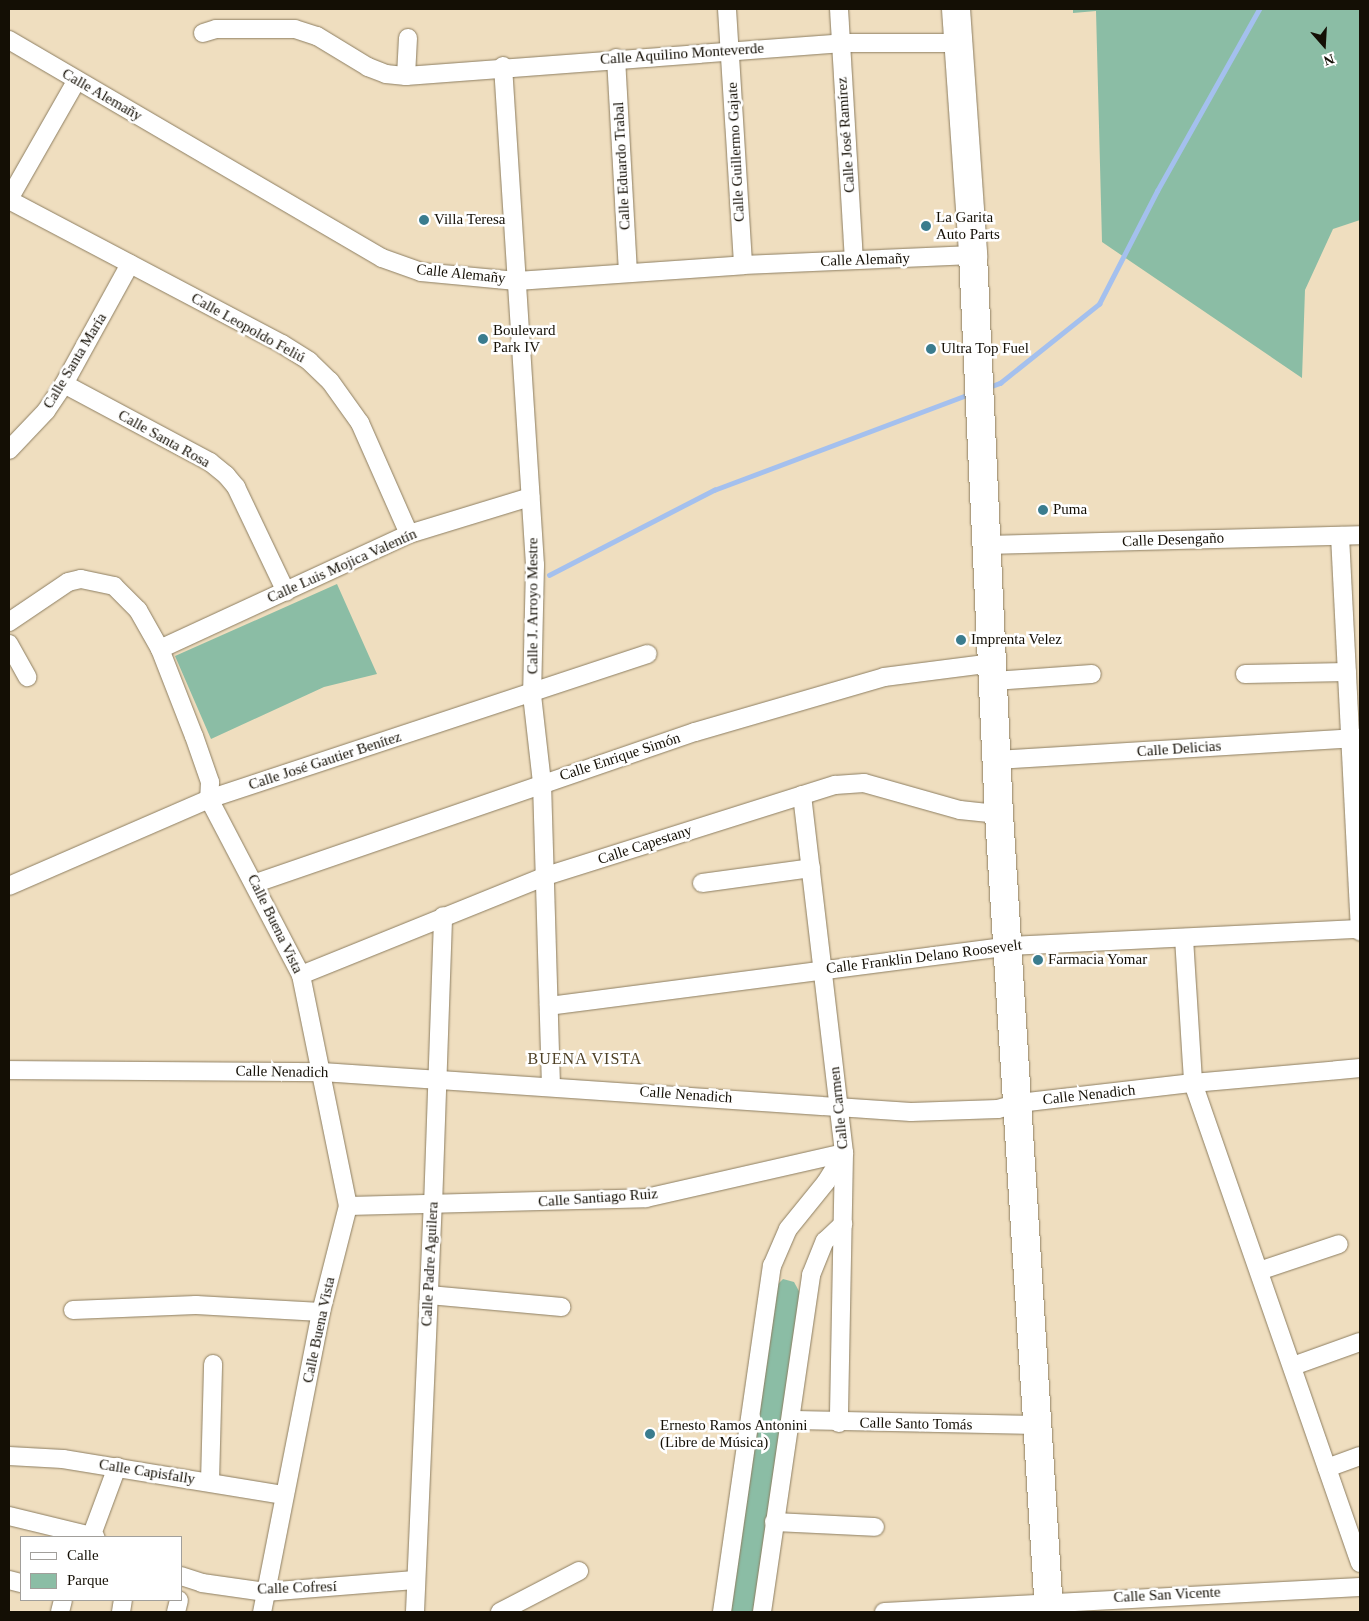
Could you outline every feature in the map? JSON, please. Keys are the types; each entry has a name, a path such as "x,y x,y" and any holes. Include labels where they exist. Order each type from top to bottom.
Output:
{"main road":[{"path":"956,9 973,255 986,546 994,672 999,814 1019,1103 1049,1607"}],"street":[{"name":"Calle Guillermo Gajate","path":"727,9 743,265"},
{"name":"Calle José Ramírez","path":"838,9 854,260"},
{"name":"Calle Aquilino Monteverde","path":"203,33 216,29 296,29 317,36 368,67 386,74 406,76 503,66 840,43 959,42"},
{"path":"406,76 408,38"},
{"name":"Calle Alemañy","path":"9,40 382,258 421,272 517,281 743,265 973,255"},
{"name":"Calle Eduardo Trabal","path":"616,58 628,273"},
{"name":"Calle J. Arroyo Mestre","path":"503,66 535,565 532,695 542,783 551,1086"},
{"path":"9,200 77,80"},
{"name":"Calle Leopoldo Feliú","path":"9,200 282,344 309,362 330,381 360,423 409,534"},
{"name":"Calle Santa María","path":"9,450 46,411 64,384 130,264"},
{"name":"Calle Santa Rosa","path":"64,384 210,462 226,475 236,487 286,592"},
{"name":"Calle Luis Mojica Valentín","path":"160,649 409,534 530,497"},
{"name":"Calle Desengaño","path":"986,546 1360,535"},
{"path":"1340,536 1352,597 1347,672 1355,738 1360,930"},
{"name":"Calle Buena Vista","path":"9,622 68,582 94,580 114,586 138,610 160,649 194,736 210,782 209,799 256,883 301,975 348,1206 321,1312 262,1612"},
{"path":"9,644 27,677"},
{"name":"Calle José Gautier Benítez","path":"9,886 209,799 532,695 648,654"},
{"name":"Calle Enrique Simón","path":"256,883 542,783 695,732 884,677 994,672 1092,674"},
{"path":"1245,674 1347,672"},
{"name":"Calle Delicias","path":"997,760 1355,738"},
{"name":"Calle Capestany","path":"301,975 443,916 546,876 835,785 864,783 960,810 999,814"},
{"name":"Calle Carmen","path":"802,795 844,1153 839,1423"},
{"path":"702,883 811,868"},
{"name":"Calle Padre Aguilera","path":"414,1612 414,1580 434,1206 443,916"},
{"name":"Calle Franklin Delano Roosevelt","path":"549,1006 1008,946 1360,930"},
{"path":"1184,938 1193,1083 1360,1563"},
{"name":"Calle Nenadich","path":"9,1070 322,1072 940,1112 998,1109 1019,1103 1193,1083 1360,1068"},
{"path":"722,1612 772,1266 788,1229 826,1182 844,1153"},
{"name":"Calle Santiago Ruiz","path":"348,1206 434,1206 646,1198 844,1153"},
{"path":"762,1612 774,1522 792,1420 811,1275 825,1241 843,1224"},
{"path":"1259,1271 1339,1244"},
{"path":"429,1295 561,1307"},
{"path":"74,1310 196,1305 321,1312"},
{"path":"1293,1366 1360,1342"},
{"path":"210,1482 214,1364"},
{"name":"Calle Santo Tomás","path":"792,1420 839,1423 1039,1425"},
{"name":"Calle Capisfally","path":"9,1456 41,1456 284,1495"},
{"path":"1327,1468 1360,1456"},
{"path":"93,1536 117,1467"},
{"path":"9,1516 89,1536"},
{"path":"774,1522 875,1528"},
{"path":"500,1612 579,1571"},
{"name":"Calle Cofresí","path":"182,1579 202,1584 265,1592 414,1580"},
{"name":"Calle San Vicente","path":"884,1612 1049,1607 1360,1587"}],"green space":[{"path":"1073,9 1360,9 1360,220 1333,229 1305,290 1302,378 1102,242 1096,11 1073,13"},
{"path":"337,584 377,674 324,687 211,739 175,656"},
{"path":"783,1279 794,1282 800,1293 753,1612 728,1612 777,1285"}],"waterway":[{"path":"989,387 1000,383 1099,304 1157,191 1259,9"},
{"path":"549,575 714,490 970,394"}],"place":[{"name":"Villa Teresa","path":"424,220"},
{"name":"La Garita Auto Parts","path":"926,226"},
{"name":"Boulevard Park IV","path":"483,339"},
{"name":"Ultra Top Fuel","path":"931,349"},
{"name":"Puma","path":"1043,510"},
{"name":"Imprenta Velez","path":"961,640"},
{"name":"Farmacia Yomar","path":"1038,960"},
{"name":"Ernesto Ramos Antonini (Libre de Música)","path":"650,1434"}],"district":[{"name":"BUENA VISTA","path":"585,1059"}]}
